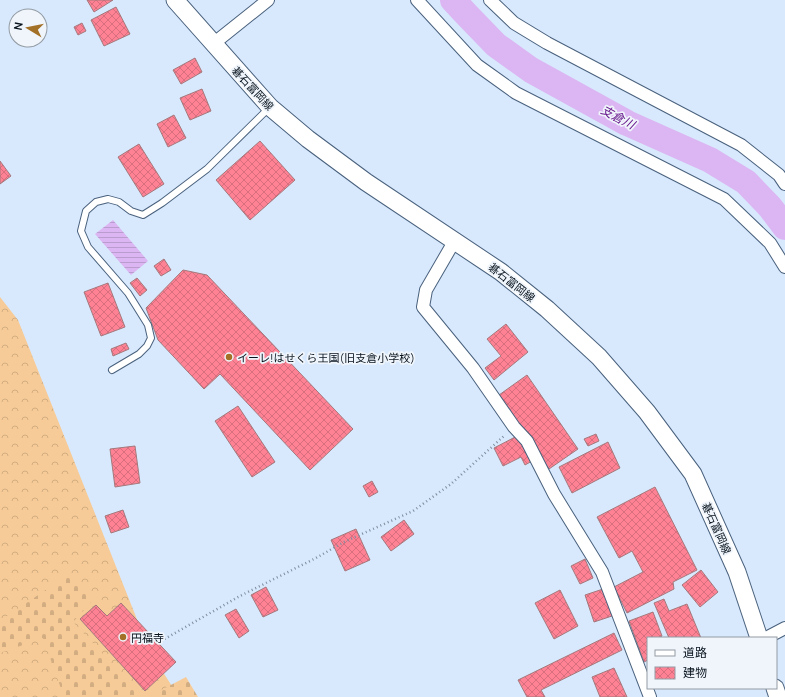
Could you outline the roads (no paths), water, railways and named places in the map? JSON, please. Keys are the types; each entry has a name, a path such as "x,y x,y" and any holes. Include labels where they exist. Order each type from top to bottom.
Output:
{"main road":[{"name":"碁石富岡線","path":"175,0 270,107 308,139 366,182 502,272 547,309 599,357 647,412 693,474 737,572 759,637"}],"street":[{"path":"213,44 268,0"},
{"path":"417,0 478,65 516,93 724,199 770,243 785,267"},
{"path":"490,0 514,23 547,43 742,145 779,175 785,184"},
{"path":"455,240 426,290 423,307 473,368 514,427 527,442 554,494 602,572 647,687"},
{"path":"768,637 785,628"}],"lane":[{"path":"112,370 139,354 147,346 150,338 148,325 128,293 88,247 82,230 86,211 96,202 108,199 119,202 131,211 144,215 206,169 270,107"}],"waterway":[{"name":"支倉川","path":"453,0 496,45 531,70 627,123 710,160 746,182 770,207 785,227"}],"place":[{"name":"イーレ!はせくら王国(旧支倉小学校)","path":"229,357"},
{"name":"円福寺","path":"123,637"}]}
